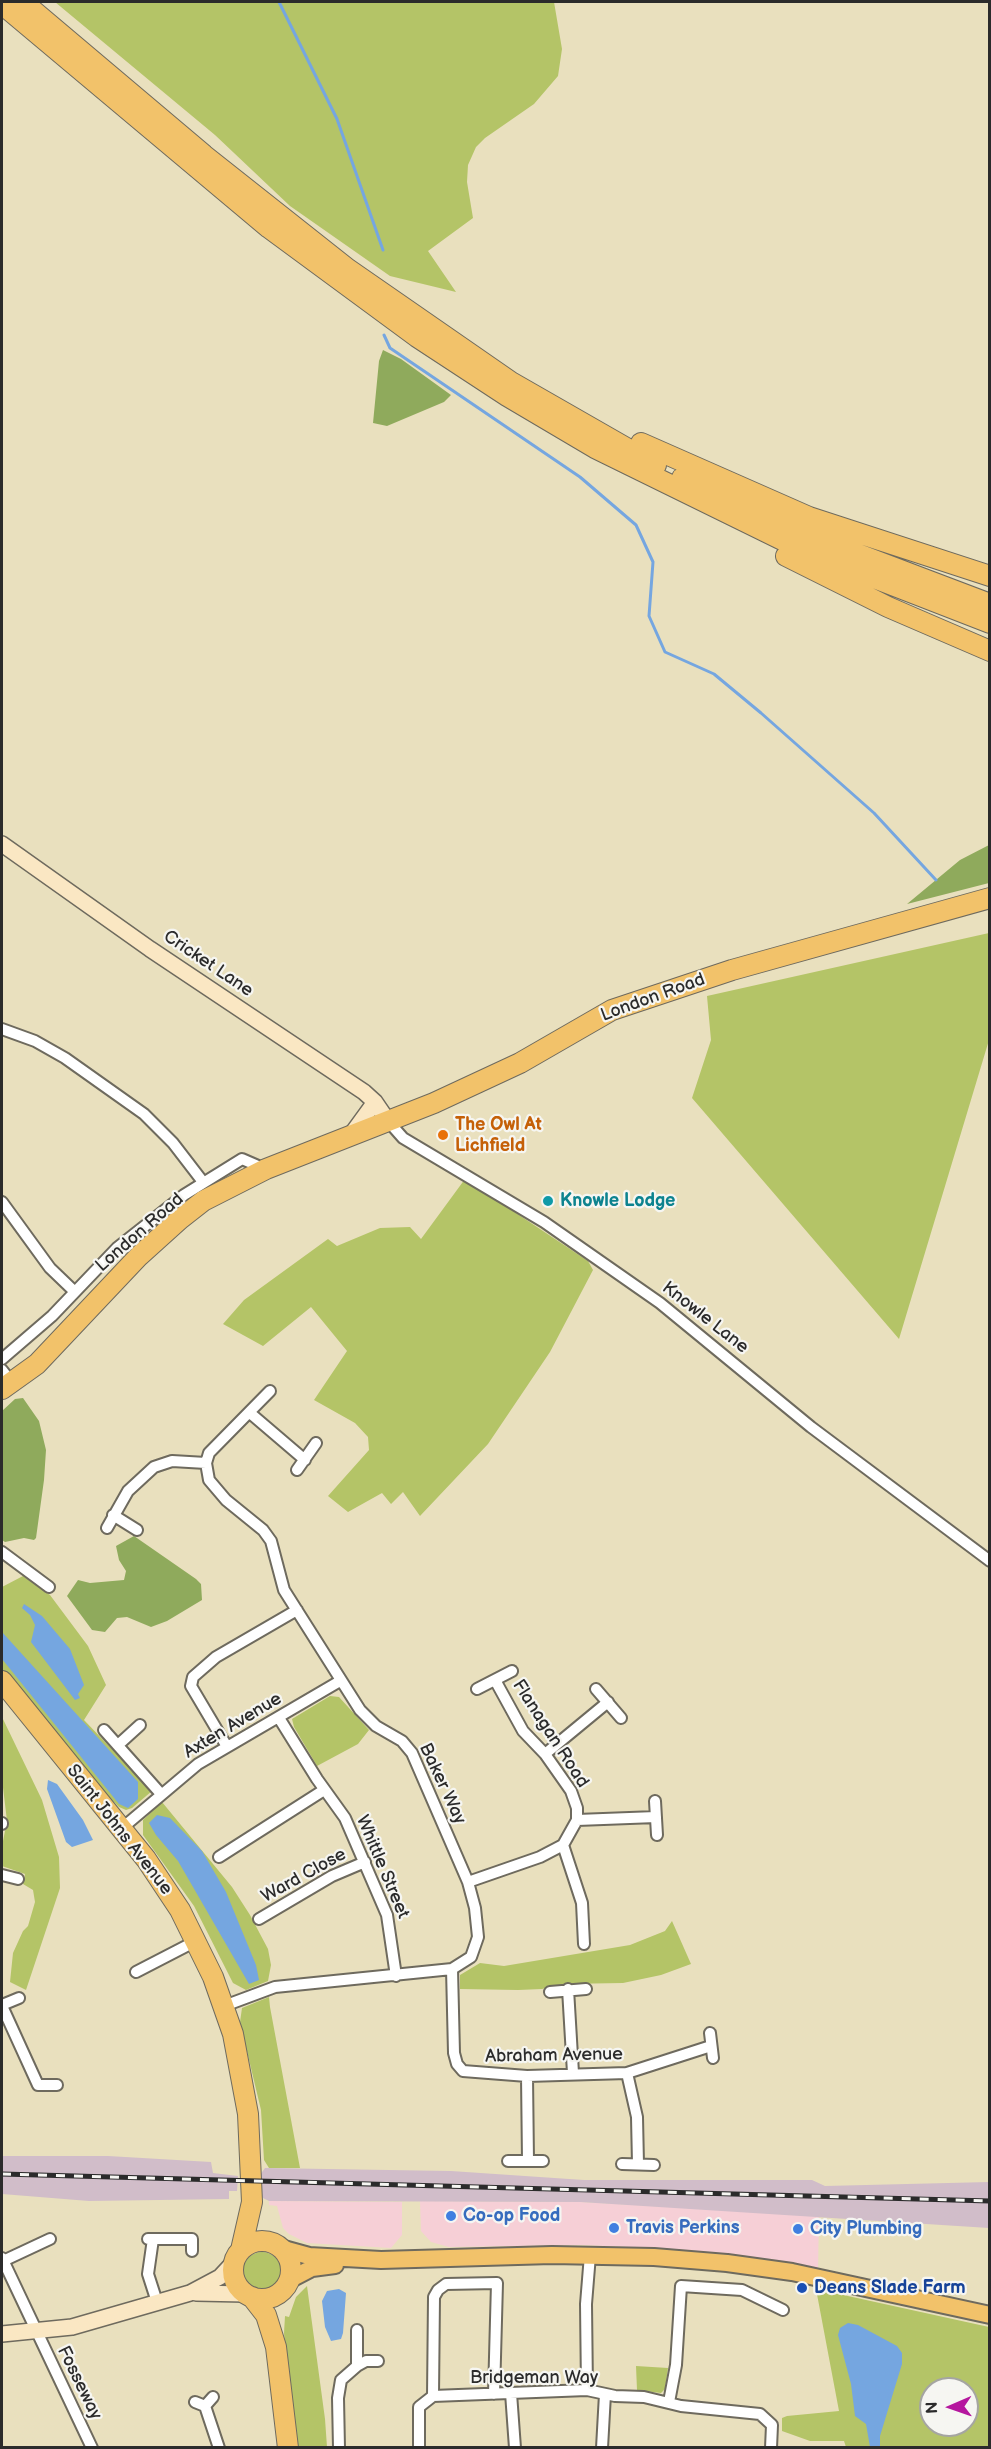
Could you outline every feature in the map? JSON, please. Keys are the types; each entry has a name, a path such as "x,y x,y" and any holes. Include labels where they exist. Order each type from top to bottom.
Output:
{"highway":[{"path":"23,2 204,155 348,269 511,382 661,468 795,530 990,604"},
{"path":"2,4 251,213 348,289 507,396 644,474 731,529 888,607 990,651"},
{"path":"418,319 603,426 680,461 809,517 990,576"},
{"path":"644,474 807,552 990,623"},
{"name":"London Road","path":"5,1381 36,1364 139,1256 180,1219 203,1201 266,1169 388,1121 510,1067 586,1024 647,998 732,970 990,898"},
{"name":"Saint Johns Avenue","path":"2,1681 128,1822 146,1859 233,2003 245,2090 252,2166 252,2202 237,2256"},
{"name":"Saint Johns Avenue","path":"252,2202 275,2245"},
{"path":"276,2347 291,2267 286,2255 275,2245 254,2242 237,2256 233,2274 237,2285 266,2315 276,2347 288,2448"},
{"path":"248,2296 269,2298 286,2284"}],"main road":[{"path":"275,2245 309,2256 381,2260 590,2255 684,2259 759,2267 990,2315"},
{"path":"286,2284 312,2268 381,2260"}],"street":[{"name":"Cricket Lane","path":"2,844 375,1102 388,1121"},
{"path":"2,1029 35,1041 65,1058 144,1114 173,1143 203,1182"},
{"path":"351,1135 375,1102"},
{"name":"Knowle Lane","path":"388,1121 403,1138 544,1222 660,1303 820,1433 990,1561"},
{"name":"London Road","path":"2,1359 52,1316 117,1248 203,1182 242,1160 266,1169"},
{"path":"2,1202 50,1268 75,1292"},
{"path":"107,1528 128,1491 154,1467 172,1461 206,1463 214,1448 270,1391"},
{"path":"250,1413 304,1460"},
{"path":"297,1470 316,1443"},
{"name":"Baker Way","path":"206,1463 209,1480 216,1490 263,1530 271,1540 279,1578 340,1681 365,1716 402,1741 412,1753 468,1882 479,1927 477,1945 471,1957 452,1969"},
{"path":"113,1515 137,1530"},
{"path":"2,1552 49,1587"},
{"path":"226,1745 190,1686 193,1677 216,1657 297,1610"},
{"name":"Flanagan Road","path":"477,1689 512,1671"},
{"name":"Flanagan Road","path":"495,1680 516,1719 571,1791 577,1808 577,1820"},
{"name":"Axten Avenue","path":"128,1822 226,1745 279,1718 340,1681"},
{"path":"596,1689 621,1718"},
{"path":"545,1754 608,1702"},
{"name":"Whittle Street","path":"279,1718 324,1790 345,1818 365,1862 391,1928 396,1976"},
{"path":"118,1745 140,1725"},
{"path":"104,1730 161,1794"},
{"path":"219,1857 324,1790"},
{"path":"655,1801 657,1835"},
{"path":"468,1882 540,1857 563,1845 577,1820 656,1817"},
{"path":"563,1845 582,1903 584,1944"},
{"name":"Ward Close","path":"260,1919 332,1876 365,1862"},
{"path":"2,1875 18,1880"},
{"path":"136,1972 196,1941"},
{"path":"233,2003 275,1988 452,1969"},
{"name":"Abraham Avenue","path":"452,1969 454,2053 457,2064 463,2071 527,2076 627,2073 711,2046"},
{"path":"8,1989 8,2002 38,2085 57,2085"},
{"path":"568,1989 573,2073"},
{"path":"550,1992 586,1989"},
{"path":"710,2033 713,2058"},
{"path":"627,2073 637,2117 638,2164"},
{"path":"527,2076 528,2161"},
{"path":"508,2161 543,2161"},
{"path":"622,2164 654,2165"},
{"path":"2,2259 39,2249 50,2239"},
{"path":"157,2302 148,2274 151,2239 192,2239 192,2251"},
{"path":"586,2390 586,2304 590,2255"},
{"path":"2,2334 72,2327 190,2293 220,2277 237,2256"},
{"name":"Fosseway","path":"2,2259 92,2448"},
{"path":"419,2448 419,2407 433,2396 434,2297 438,2290 446,2284 497,2283 494,2394"},
{"path":"669,2402 676,2365 681,2286 742,2290 783,2310"},
{"path":"190,2293 248,2296"},
{"path":"357,2330 357,2366"},
{"path":"339,2448 339,2385 357,2366 366,2361 378,2361"},
{"name":"Bridgeman Way","path":"433,2396 586,2390 760,2414 772,2425 771,2448"},
{"path":"511,2393 515,2448"},
{"path":"602,2448 605,2394"},
{"path":"213,2397 200,2404 219,2448"}],"shaded area":[{"path":"2,2156 108,2156 211,2162 213,2173 238,2176 237,2191 229,2191 229,2199 89,2201 2,2194"},
{"path":"265,2168 451,2171 584,2180 812,2180 825,2186 989,2182 989,2228 580,2202 269,2201 263,2198 261,2193 260,2175"},
{"path":"269,2201 402,2202 402,2235 391,2248 307,2243 289,2234 283,2228 277,2206 269,2205"},
{"path":"420,2201 580,2202 819,2215 818,2271 756,2258 654,2248 581,2245 449,2247 431,2242 421,2231"}],"green space":[{"path":"55,2 554,2 562,49 558,76 534,104 485,138 476,147 468,165 467,182 473,218 428,251 456,292 390,276 290,206 215,135"},
{"path":"383,350 401,359 451,395 444,402 387,426 373,423 379,361"},
{"path":"989,845 989,883 907,904 960,860"},
{"path":"989,933 989,1040 899,1339 692,1098 711,1040 707,996"},
{"path":"465,1179 588,1261 593,1270 550,1352 488,1444 420,1516 403,1492 391,1504 382,1493 348,1512 328,1496 369,1450 368,1437 355,1423 314,1400 347,1351 311,1307 263,1346 223,1324 244,1300 328,1239 337,1246 380,1228 410,1227 421,1239"},
{"path":"23,1398 39,1421 46,1450 44,1480 36,1538 5,1542 2,1540 2,1411 15,1399"},
{"path":"134,1536 196,1579 201,1584 202,1600 167,1621 151,1627 127,1617 117,1618 105,1632 92,1630 67,1596 78,1580 90,1583 124,1580 126,1571 119,1560 116,1546"},
{"path":"23,1576 50,1595 88,1646 106,1685 84,1720 152,1791 132,1808 126,1810 119,1807 102,1790 2,1669 2,1587"},
{"path":"330,1696 339,1697 369,1730 358,1744 317,1766 294,1727 292,1719"},
{"path":"2,1717 42,1800 59,1857 60,1888 26,1990 10,1982 13,1953 23,1931 28,1926 35,1902 33,1890 23,1884 25,1874 2,1866 2,1846 7,1821 2,1779"},
{"path":"162,1802 232,1887 250,1915 268,1949 271,1965 268,1981 246,1990 233,1983 194,1906 143,1835 143,1820"},
{"path":"672,1921 691,1964 661,1975 623,1983 563,1984 542,1989 460,1989 460,1975 480,1963 504,1966 630,1945 665,1931"},
{"path":"269,1997 300,2168 269,2168 264,2160 261,2110 240,2022 242,2008"},
{"path":"262,2252 276,2257 281,2271 276,2285 262,2290 248,2285 243,2271 248,2257"},
{"path":"307,2286 327,2447 293,2447 284,2333 285,2316 289,2317 296,2297"},
{"path":"816,2289 989,2327 989,2447 846,2447 844,2441 810,2441 782,2431 782,2418 839,2411"},
{"path":"636,2366 668,2368 665,2389 661,2393 637,2390"}],"water":[{"path":"24,1604 42,1616 70,1649 84,1685 78,1694 80,1698 75,1700 31,1642 35,1625 30,1615 22,1608"},
{"path":"2,1632 138,1782 138,1799 128,1808 119,1804 2,1659"},
{"path":"48,1780 57,1784 83,1820 93,1840 72,1847 66,1842 47,1789"},
{"path":"157,1815 170,1818 202,1851 226,1892 256,1965 259,1980 249,1984 178,1861 156,1835 149,1823"},
{"path":"339,2289 346,2293 343,2333 341,2339 331,2341 325,2327 322,2301 327,2291"},
{"path":"848,2323 858,2325 897,2346 902,2353 902,2364 880,2436 880,2447 870,2447 866,2424 855,2416 851,2384 838,2335 840,2328"}],"waterway":[{"path":"279,2 337,119 383,250"},
{"path":"384,335 390,348 580,477 636,525 653,562 649,616 665,652 714,674 761,713 874,813 936,880"}],"railway":[{"path":"2,2174 990,2201"}],"place":[{"name":"The Owl At Lichfield","path":"443,1135"},
{"name":"Knowle Lodge","path":"548,1201"},
{"name":"Co-op Food","path":"451,2216"},
{"name":"Travis Perkins","path":"614,2228"},
{"name":"City Plumbing","path":"798,2229"},
{"name":"Deans Slade Farm","path":"802,2288"}]}
